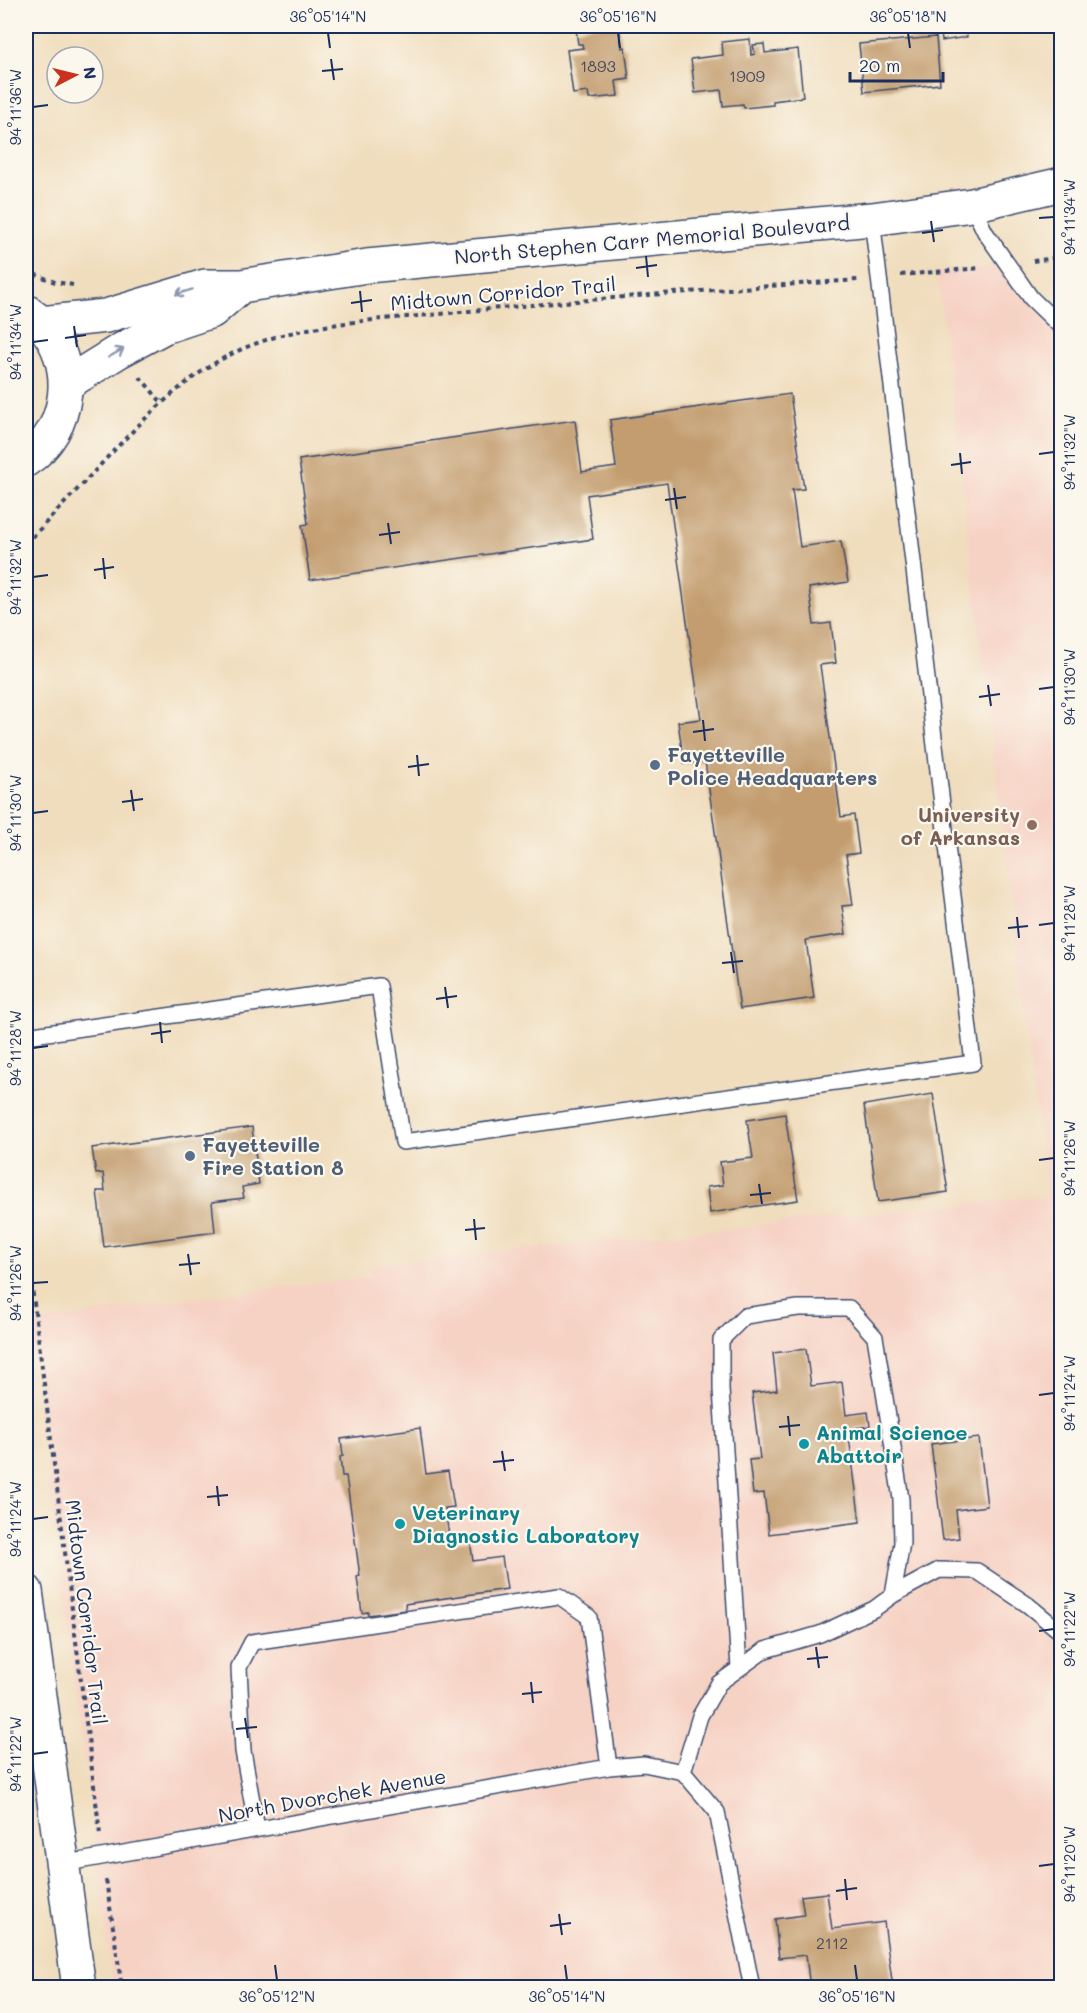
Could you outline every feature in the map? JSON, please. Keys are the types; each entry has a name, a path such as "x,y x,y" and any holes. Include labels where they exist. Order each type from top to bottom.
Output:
{"street":[{"name":"North Stephen Carr Memorial Boulevard","path":"33,317 106,316 205,286 241,286 367,266 872,219 972,205 1062,184"},
{"path":"66,384 119,351 164,327 212,310 241,286"},
{"path":"26,460 34,455 54,432 64,405 66,384 57,347 33,317"},
{"path":"26,1591 79,1988"}],"lane":[{"path":"972,205 985,232 1031,298 1062,328"},
{"path":"26,1036 379,986 403,1142 973,1063 872,219"},
{"path":"739,1668 725,1469 721,1340 745,1316 798,1308 849,1308 876,1337 901,1499 902,1543 892,1594"},
{"path":"752,1988 717,1812 683,1772 700,1716 719,1683 765,1650 820,1634 874,1609 892,1594 939,1570 977,1571 1028,1605 1062,1633"},
{"path":"257,1829 243,1751 238,1667 252,1642 559,1596 589,1617 609,1767"},
{"name":"North Dvorchek Avenue","path":"62,1864 609,1767 644,1764 683,1772"}],"path":[{"name":"Midtown Corridor Trail","path":"26,544 149,413 184,383 222,359 268,339 307,329 351,323 516,306 879,277 1007,265 1062,257"},
{"path":"26,271 56,282 75,285"},
{"name":"Midtown Corridor Trail","path":"26,1239 103,1856 122,1988"}],"shaded area":[{"name":"University of Arkansas","path":"1007,265 1062,328 1061,1987 113,1987 29,1324 170,1301 370,1277 369,1265 1046,1196 937,272"}],"building":[{"path":"591,26 619,26 622,48 625,47 629,79 616,81 618,96 589,99 588,92 573,94 567,50 583,48 582,44 578,44 576,29"},
{"path":"940,26 965,26 967,37 942,41"},
{"path":"936,37 940,84 864,92 859,44"},
{"path":"750,39 751,55 755,54 753,45 764,44 765,53 798,49 803,97 773,101 773,105 744,108 743,104 723,106 721,90 695,93 691,59 723,55 722,42"},
{"path":"790,394 804,489 792,490 800,547 841,541 848,582 809,588 814,625 831,623 836,663 820,665 841,817 854,815 859,853 846,855 853,905 842,906 846,934 806,940 814,998 740,1009 705,761 684,764 678,722 701,719 667,483 587,495 593,539 310,580 302,525 308,524 299,460 575,420 582,472 616,467 610,420"},
{"path":"933,1094 948,1192 878,1202 864,1105"},
{"path":"785,1114 798,1200 710,1213 707,1187 723,1185 720,1162 753,1158 747,1120"},
{"path":"252,1127 259,1184 242,1187 244,1198 212,1202 215,1232 104,1247 97,1191 105,1191 103,1173 96,1174 92,1148"},
{"name":"Animal Science Abattoir","path":"806,1349 811,1386 842,1382 846,1415 868,1412 870,1426 848,1429 860,1522 769,1534 764,1493 753,1494 749,1460 760,1459 752,1393 777,1390 773,1353"},
{"name":"Veterinary Diagnostic Laboratory","path":"420,1428 426,1474 448,1471 454,1507 445,1508 450,1543 470,1540 473,1561 502,1557 507,1589 405,1604 406,1610 368,1615 368,1612 362,1613 357,1577 360,1576 346,1476 342,1476 341,1439"},
{"path":"979,1438 987,1506 956,1510 959,1538 943,1540 931,1444"},
{"path":"827,1893 832,1929 884,1922 893,1988 810,1988 806,1955 779,1958 775,1919 804,1915 801,1896"}],"place":[{"name":"Fayetteville Police Headquarters","path":"655,765"},
{"name":"University of Arkansas","path":"1032,825"},
{"name":"Fayetteville Fire Station 8","path":"190,1156"},
{"name":"Animal Science Abattoir","path":"804,1444"},
{"name":"Veterinary Diagnostic Laboratory","path":"400,1524"}]}
